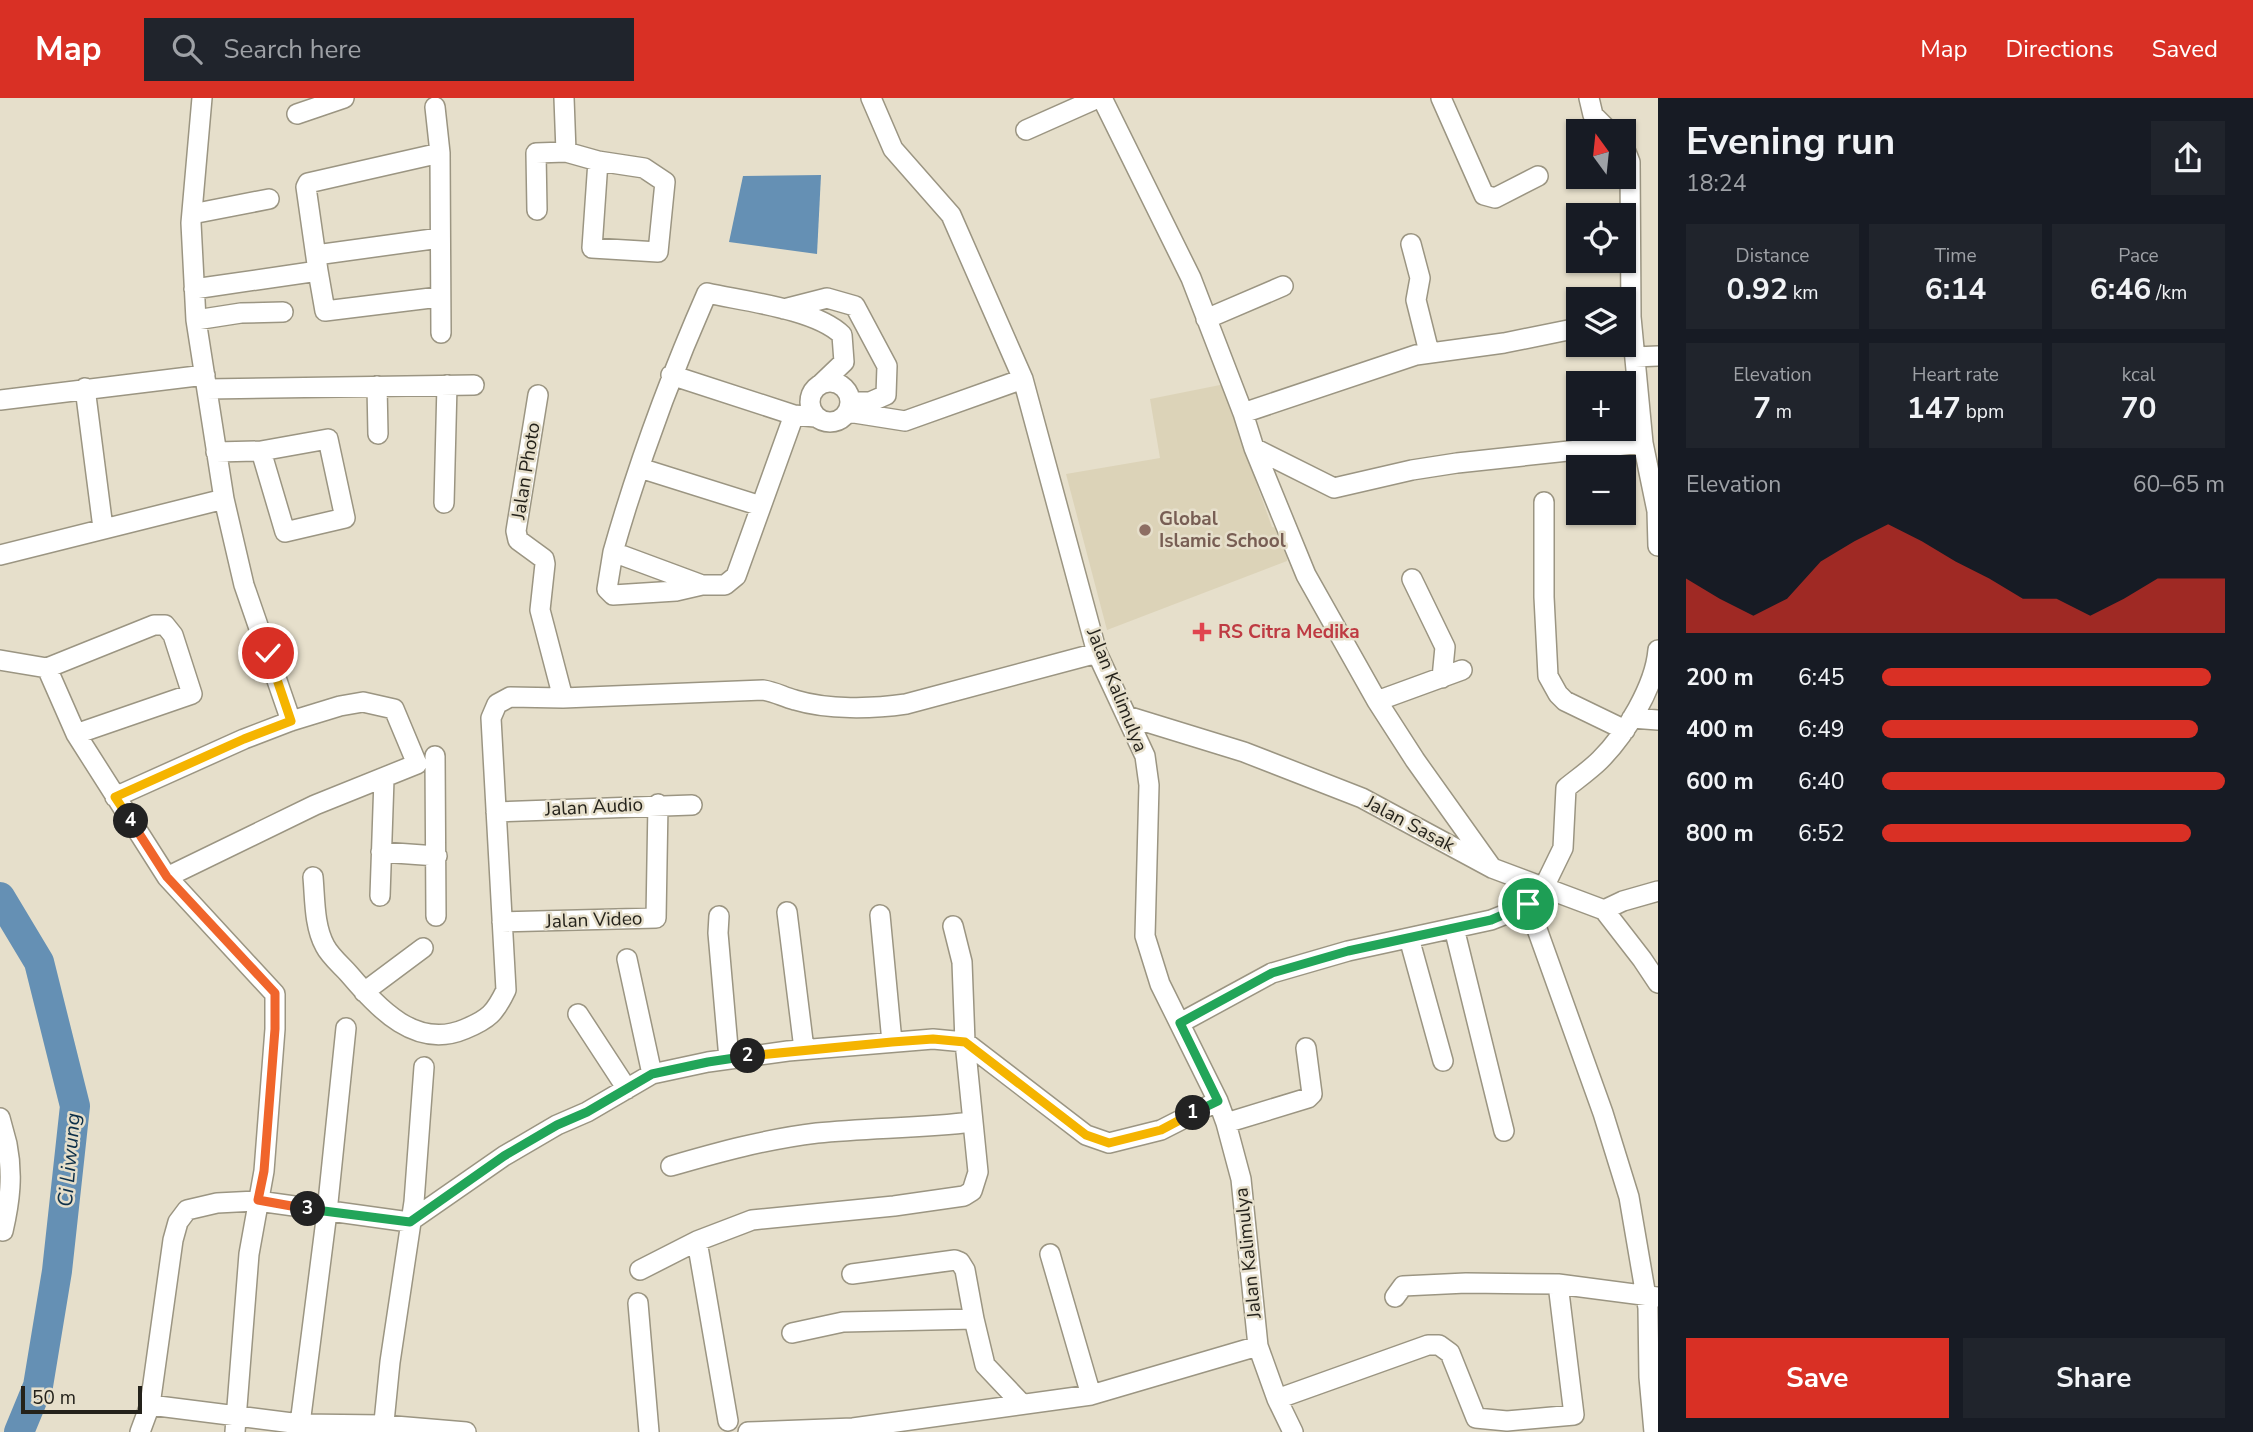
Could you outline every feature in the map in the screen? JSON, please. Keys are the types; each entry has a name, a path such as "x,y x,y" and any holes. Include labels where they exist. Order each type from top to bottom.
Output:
{"street":[{"path":"202,98 192,215 196,320 224,499 244,585 291,721"},
{"path":"297,114 344,98"},
{"path":"564,98 566,152"},
{"name":"Jalan Kalimulya","path":"871,98 893,149 951,215 1023,379 1097,653 1145,756 1149,785 1145,936 1160,984 1218,1101 1226,1123 1241,1180 1258,1346 1277,1399 1293,1432"},
{"path":"1026,130 1100,98 1191,278 1254,448 1306,575 1377,701 1415,760 1492,868"},
{"path":"1441,98 1484,195 1495,198 1538,176"},
{"path":"1589,98 1593,115 1597,119"},
{"path":"435,107 440,153 441,333"},
{"path":"537,210 537,153 566,152 598,161 645,168 665,181 657,252 592,248 598,161"},
{"path":"439,297 325,311 306,187 308,183 440,153"},
{"path":"1628,287 1629,189"},
{"path":"192,215 269,199"},
{"path":"194,289 440,238"},
{"path":"1410,244 1420,278 1416,300 1429,352"},
{"path":"1206,319 1283,286"},
{"path":"794,415 736,576 726,586 702,585 676,591 613,595 607,589 613,552 671,375 707,293 784,309 832,325 842,335 844,362 813,390 810,397 811,411 815,417"},
{"path":"784,309 827,298 855,306 887,366 886,395 849,407"},
{"path":"196,320 241,313 283,312"},
{"path":"1243,413 1429,352 1504,343 1566,330"},
{"path":"1636,357 1658,356"},
{"path":"1635,357 1643,443 1657,511 1658,546"},
{"path":"671,375 794,415 830,422 843,417 849,407 844,387 833,383 821,384"},
{"path":"849,407 905,421 1023,379"},
{"path":"0,400 85,388 206,382 474,385"},
{"path":"444,503 447,385"},
{"path":"377,386 378,434"},
{"path":"85,388 103,528"},
{"name":"Jalan Photo","path":"538,395 516,531 518,540 544,559 540,610 563,698"},
{"path":"216,452 261,451 328,439 345,518 285,532 261,451"},
{"path":"1254,448 1334,488 1412,470 1457,463 1643,443"},
{"path":"640,468 761,506"},
{"path":"0,555 224,499"},
{"path":"1544,502 1544,597 1548,676 1565,701 1629,724 1658,720"},
{"path":"613,552 702,585"},
{"path":"1412,579 1445,647 1442,677"},
{"path":"0,660 47,668 154,625 165,625 173,635 192,694 76,734"},
{"path":"1180,1023 1272,973 1348,951 1491,920 1528,904 1544,887 1563,848 1566,788 1600,761 1629,724 1657,665 1658,650"},
{"path":"313,877 316,917 325,946 364,992 397,1022 418,1032 448,1036 482,1021 496,1010 506,990 491,718 497,704 510,697 563,698 763,691 778,692 795,700 823,705 885,708 1097,653"},
{"path":"47,668 76,734 167,877 275,993 275,1029 264,1171 249,1254 236,1424"},
{"path":"1377,701 1462,670"},
{"path":"115,797 244,739 291,721 363,702 394,709 417,764 315,805 167,877"},
{"name":"Jalan Sasak","path":"1127,716 1244,751 1362,798 1492,868 1604,910"},
{"path":"435,756 436,916"},
{"path":"380,896 384,779"},
{"name":"Jalan Audio","path":"496,812 658,804 692,805"},
{"name":"Jalan Video","path":"502,922 656,918 658,804"},
{"path":"381,852 437,856"},
{"path":"1658,891 1623,901 1604,910 1650,957 1658,983"},
{"path":"1528,904 1603,1113 1629,1197 1652,1296 1649,1377 1654,1432"},
{"path":"787,912 804,1049"},
{"path":"880,915 892,1042"},
{"path":"719,916 718,933 729,1059"},
{"path":"640,1270 697,1241 752,1220 894,1206 964,1196 972,1191 978,1172 965,1042 962,961 953,926"},
{"path":"1454,928 1504,1131"},
{"path":"1409,938 1443,1061"},
{"path":"364,992 423,948"},
{"path":"627,959 652,1074"},
{"path":"578,1014 627,1088"},
{"path":"300,1428 327,1212 346,1028"},
{"path":"140,1432 150,1405 166,1283 178,1222 187,1210 198,1206 258,1200 410,1222 504,1156 652,1074 729,1059 804,1049 933,1039 965,1042 1086,1135 1109,1143 1161,1130 1218,1101"},
{"path":"1226,1123 1308,1098 1312,1094 1306,1048"},
{"path":"383,1429 414,1202 424,1067"},
{"path":"0,1118 4,1145 11,1163 11,1196 1,1236"},
{"path":"671,1166 747,1144 818,1133 921,1128 973,1122"},
{"path":"697,1241 728,1421"},
{"path":"1050,1254 1091,1395"},
{"path":"852,1273 955,1260 960,1262 965,1270 985,1365 1021,1403"},
{"path":"1395,1297 1403,1286 1466,1283 1558,1284 1652,1296"},
{"path":"1277,1399 1428,1345 1439,1345 1450,1353 1477,1425 1507,1421 1573,1423 1558,1284"},
{"path":"638,1303 649,1432"},
{"path":"792,1333 843,1322 974,1319"},
{"path":"748,1432 853,1430 1021,1403 1091,1395 1258,1346"},
{"path":"150,1405 236,1424 466,1432"}],"shaded area":[{"name":"Global Islamic School","path":"1230,383 1258,488 1272,527 1282,529 1288,546 1287,561 1107,630 1066,474 1160,458 1150,399"}],"water":[{"path":"821,175 817,254 729,242 743,176"}],"waterway":[{"name":"Ci Liwung","path":"0,897 39,962 75,1106 57,1271 38,1386 19,1432"}],"place":[{"name":"Global Islamic School","path":"1145,530"},
{"name":"RS Citra Medika","path":"1202,632"}],"route":[{"path":"268,653 291,721 244,739 115,797 167,877 275,993 275,1029 264,1171 258,1200 410,1222 504,1156 652,1074 708,1062 788,1051 933,1039 965,1042 1086,1135 1109,1143 1161,1130 1218,1101 1180,1023 1272,973 1348,951 1491,920 1528,904"}]}
